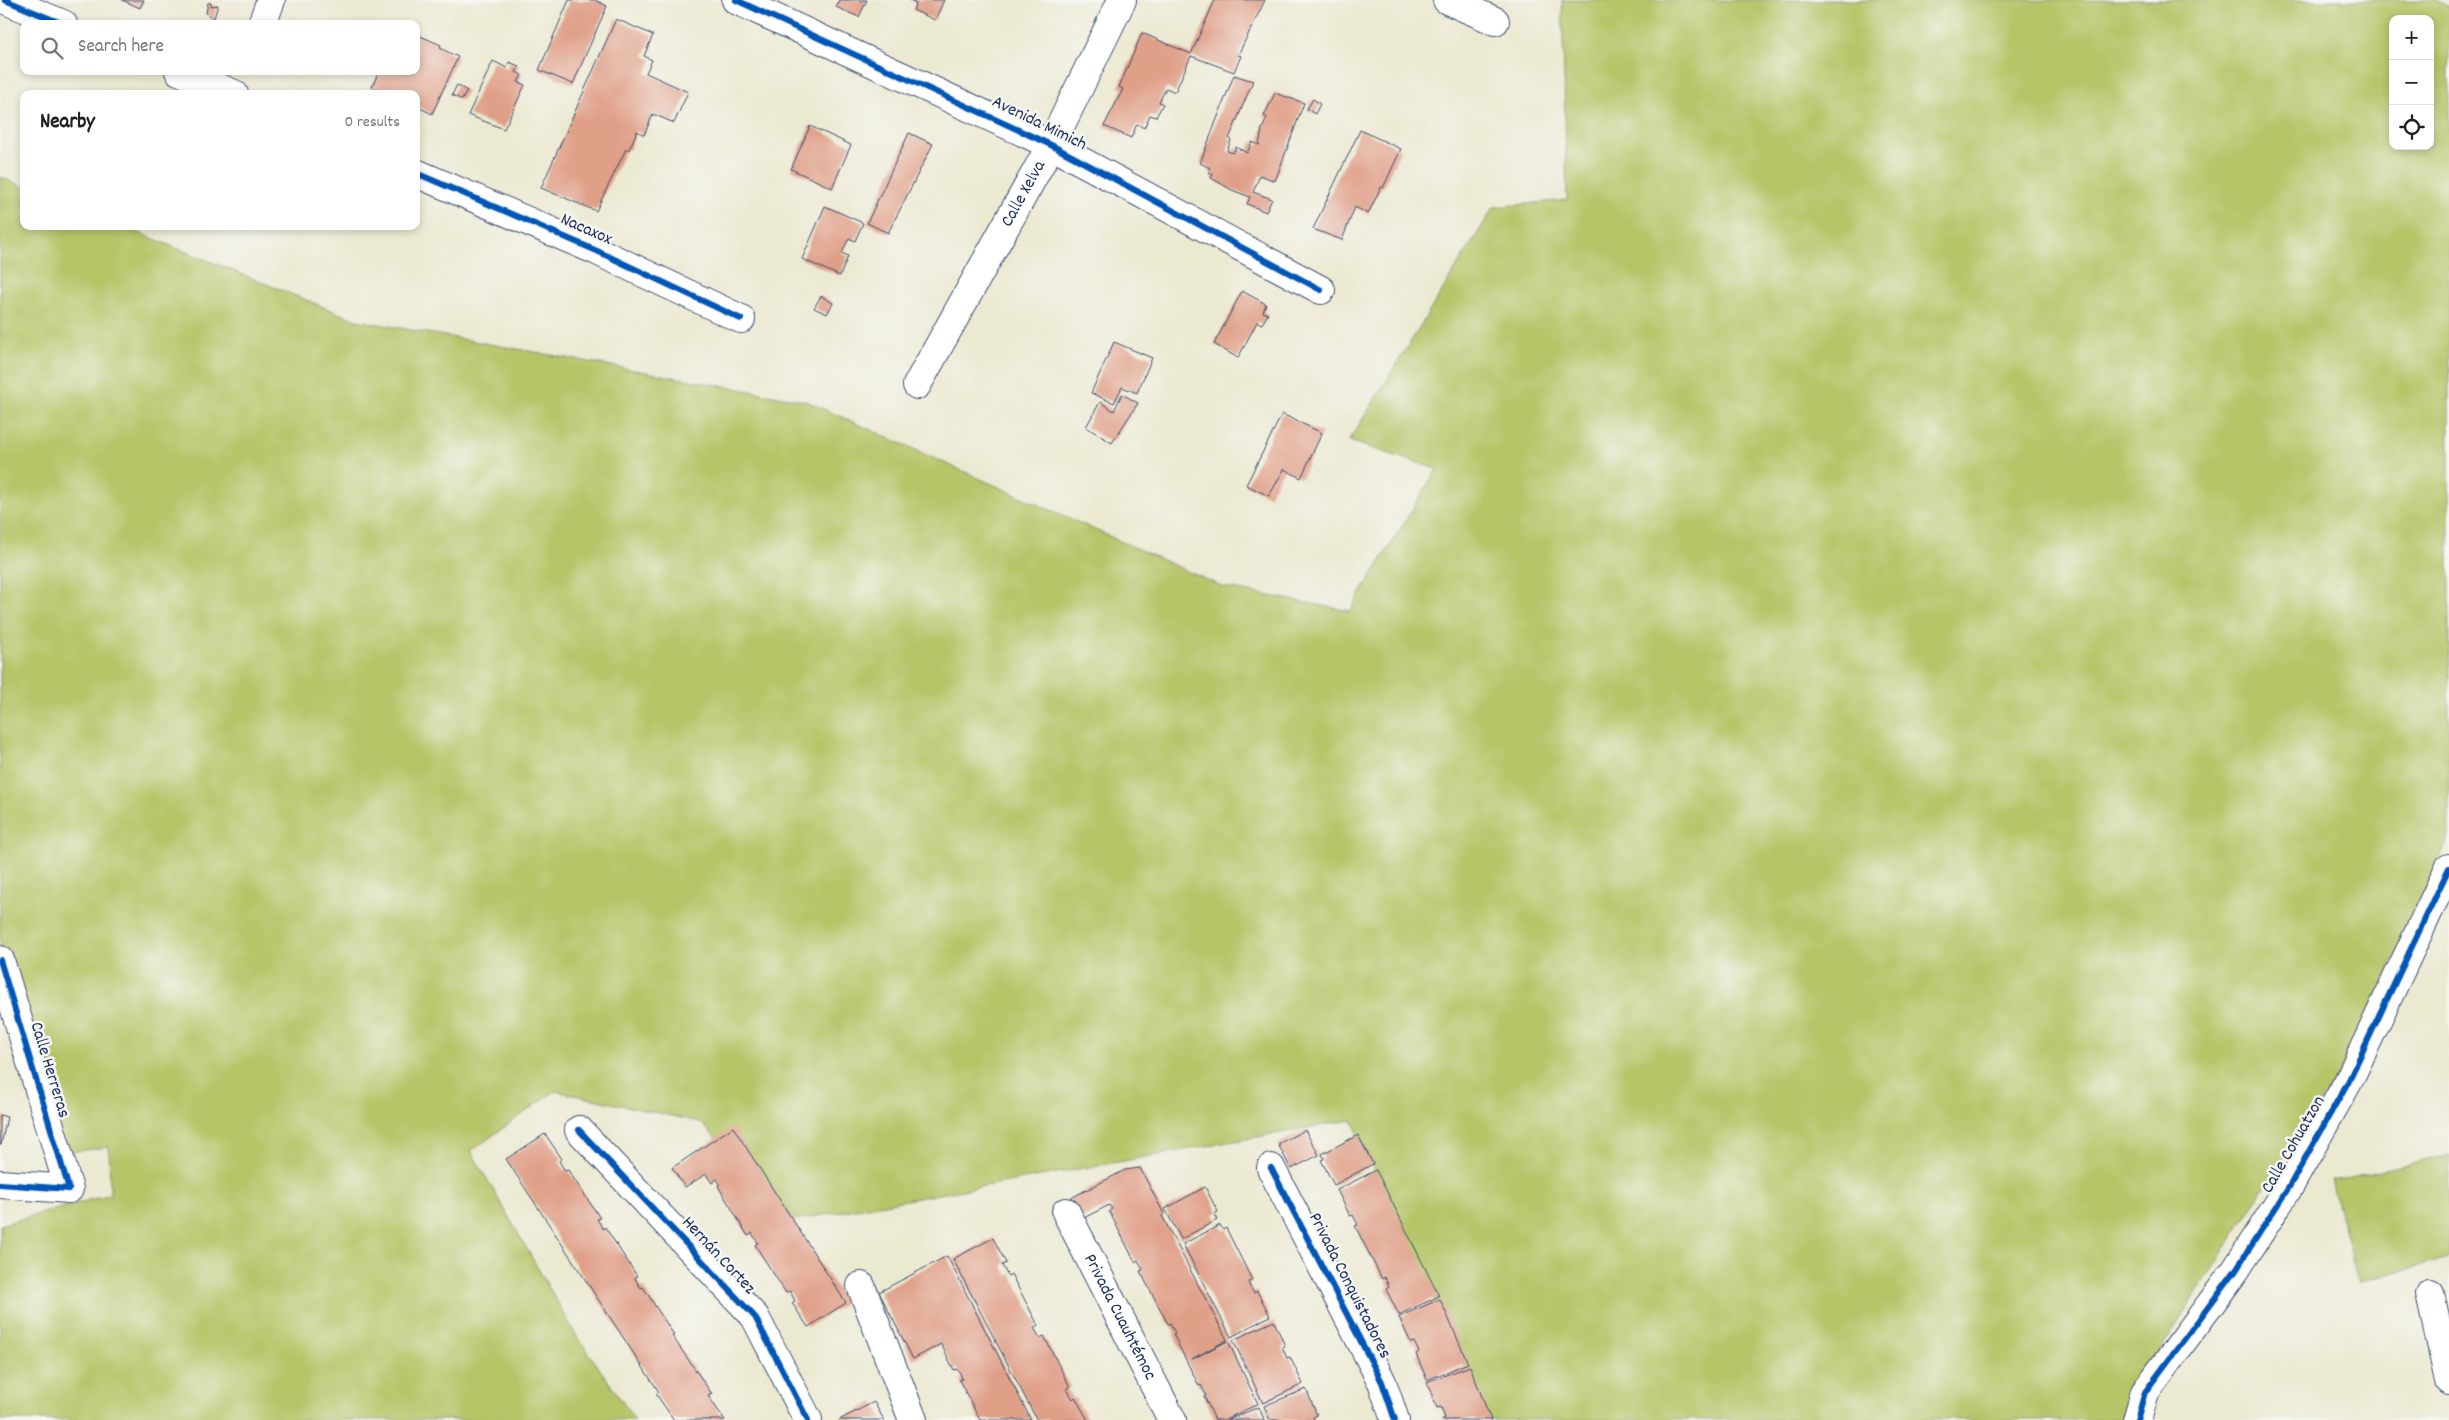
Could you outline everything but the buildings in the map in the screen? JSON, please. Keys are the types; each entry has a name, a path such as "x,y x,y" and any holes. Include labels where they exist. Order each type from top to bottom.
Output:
{"street":[{"path":"5,0 53,20"},
{"path":"264,20 272,0"},
{"name":"Avenida Mimich","path":"736,0 1051,145 1320,290"},
{"name":"Calle Xelva","path":"917,385 1051,145 1122,0"},
{"path":"1447,0 1495,20"},
{"path":"189,75 224,90"},
{"path":"236,90 241,75"},
{"name":"Nacaxox","path":"420,175 597,251 742,319"},
{"name":"Calle Cohuatzon","path":"2137,1420 2145,1392 2235,1271 2312,1146 2348,1082 2449,868"},
{"name":"Calle Herreras","path":"0,960 70,1189 0,1184"},
{"name":"Hernán Cortez","path":"579,1130 755,1317 808,1420"},
{"name":"Privada Conquistadores","path":"1271,1168 1382,1382 1396,1420"},
{"name":"Privada Cuauhtémoc","path":"1066,1212 1172,1420"},
{"path":"861,1286 913,1420"},
{"path":"2430,1294 2449,1381"}],"green space":[{"path":"1562,0 2436,0 2449,7 2449,838 2351,1054 2126,1403 2120,1420 1490,1420 1352,1120 795,1220 700,1122 555,1091 471,1151 575,1333 635,1420 0,1420 0,1225 110,1194 109,1147 59,1153 0,960 0,177 20,185 20,230 132,230 356,320 806,401 1223,587 1350,611 1437,469 1349,441 1494,207 1567,200"},
{"path":"2449,1155 2449,1258 2358,1282 2331,1181"}],"cycle path":[{"path":"5,0 53,20"},
{"path":"736,0 1051,145 1321,290"},
{"path":"420,175 597,251 741,319"},
{"path":"2137,1420 2145,1392 2235,1271 2289,1187 2348,1082 2449,868"},
{"path":"0,960 69,1189 0,1184"},
{"path":"579,1130 755,1317 808,1420"},
{"path":"1271,1168 1382,1382 1395,1420"}]}
